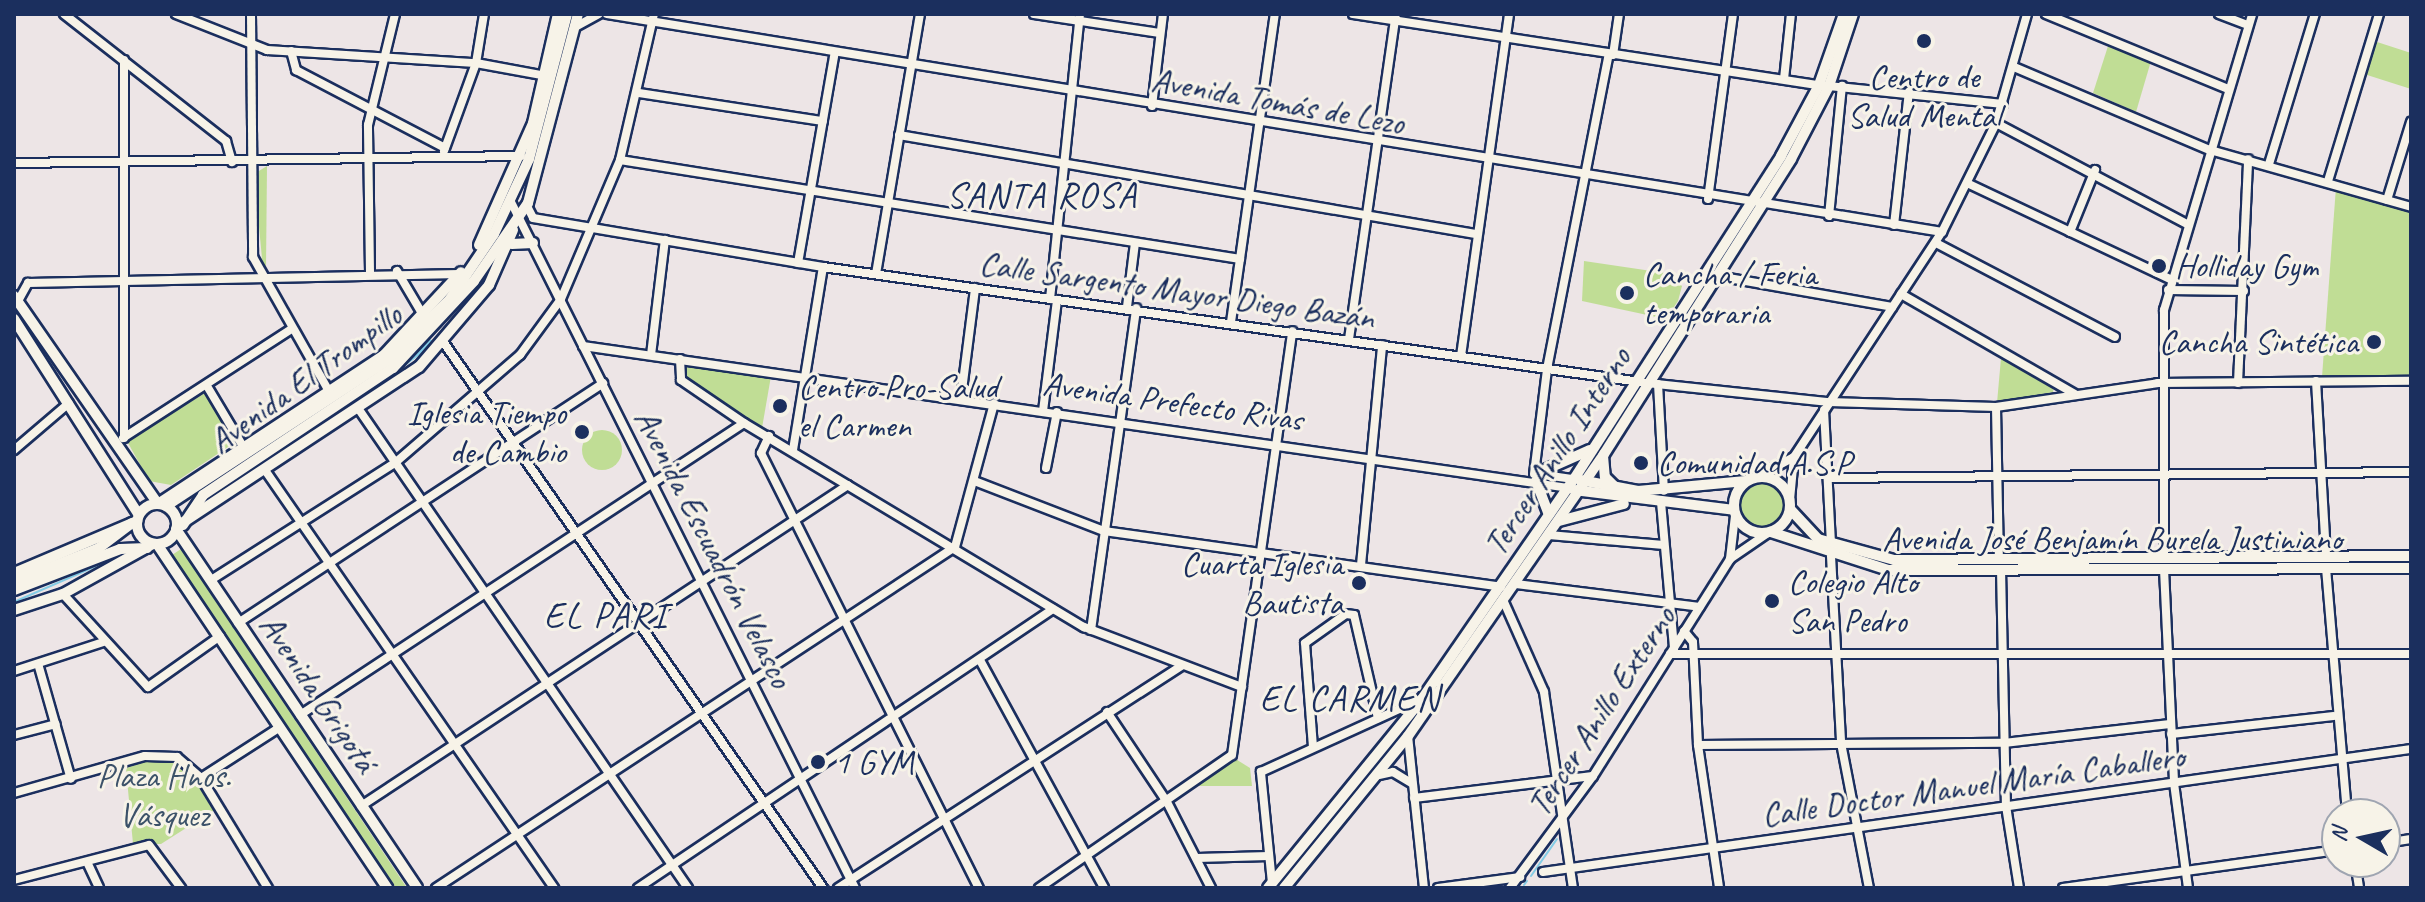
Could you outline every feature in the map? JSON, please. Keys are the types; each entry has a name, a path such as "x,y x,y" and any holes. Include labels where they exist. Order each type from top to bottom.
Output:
{"main road":[{"name":"Avenida El Trompillo","path":"161,505 330,393 425,322 460,274 522,156 546,76 558,14"},
{"name":"Avenida El Trompillo","path":"161,505 325,405 425,322 494,234 511,202 543,118 567,14"},
{"name":"Tercer Anillo Interno","path":"1824,85 1844,14"},
{"name":"Tercer Anillo Interno","path":"1647,383 1678,316 1704,274 1761,207 1770,184 1824,85 1853,14"},
{"name":"Avenida El Trompillo","path":"178,526 203,495 393,368 474,281 513,230 527,206 578,20"},
{"name":"Tercer Anillo Interno","path":"1271,886 1293,862 1408,709 1422,699 1553,520 1717,276 1744,224 1749,205 1770,184"},
{"name":"Avenida El Trompillo","path":"178,526 267,473 360,411 444,343 512,244 513,230"},
{"path":"512,244 533,243"},
{"path":"1694,310 1689,303 1704,274"},
{"path":"458,326 474,281"},
{"path":"16,299 116,449"},
{"path":"1672,344 1685,322 1678,316"},
{"path":"14,319 81,420 136,520"},
{"path":"301,411 325,405"},
{"path":"14,582 99,548 161,505 90,417 81,420"},
{"path":"1617,489 1602,470 1599,450 1536,476 1553,520 1638,501"},
{"path":"1752,479 1773,479 1790,505 1770,533 1745,528 1735,513 1752,479"},
{"name":"Avenida Prefecto Rivas","path":"1577,485 1638,501 1752,479"},
{"name":"Avenida Prefecto Rivas","path":"1577,485 1617,489 1735,513"},
{"name":"Avenida Grigotá","path":"161,505 178,526 238,623 417,888"},
{"name":"Avenida José Benjamín Burela Justiniano","path":"1790,505 1800,527 1831,550"},
{"path":"14,573 136,520"},
{"name":"Avenida Grigotá","path":"136,520 220,636 387,888"},
{"name":"Tercer Anillo Interno","path":"1284,888 1408,736 1549,535 1553,520"},
{"path":"14,610 63,594 152,545 178,526"},
{"name":"Avenida José Benjamín Burela Justiniano","path":"1770,533 1889,570 2000,564 2326,563 2411,568"},
{"path":"14,590 120,549 152,545"},
{"name":"Avenida José Benjamín Burela Justiniano","path":"2326,563 2411,556"},
{"path":"1466,654 1469,633"},
{"path":"1444,685 1447,663"}],"street":[{"path":"64,14 226,141 232,162"},
{"path":"176,14 250,47 476,63 546,76"},
{"path":"251,14 249,162 258,274 330,393"},
{"path":"370,272 368,161 371,107 395,14"},
{"path":"441,161 476,63 484,14"},
{"path":"578,20 599,14"},
{"name":"Avenida Tomás de Lezo","path":"607,14 654,18 835,52 1487,163 1708,199 1942,232"},
{"path":"876,274 920,14"},
{"path":"1034,14 1080,18 1160,33"},
{"path":"1152,106 1163,14"},
{"path":"1231,322 1275,14"},
{"path":"1353,14 1824,85 2003,104"},
{"path":"1461,356 1509,14"},
{"path":"1536,476 1547,369 1588,179 1619,14"},
{"path":"1708,199 1733,14"},
{"path":"1784,79 1791,14"},
{"path":"1790,505 1794,457 1936,243 1969,184 2003,104 2027,14"},
{"path":"2046,14 2228,89"},
{"path":"2219,14 2248,25"},
{"path":"2188,888 2174,783 2158,383 2170,279 2252,14"},
{"path":"2269,164 2315,14"},
{"path":"2328,181 2379,14"},
{"path":"211,580 396,462 481,396 561,299 620,160 639,93 654,18"},
{"path":"1043,411 1080,18"},
{"path":"1349,339 1395,18"},
{"path":"291,51 296,70 445,148"},
{"path":"798,263 835,52"},
{"path":"124,60 119,163 124,438"},
{"path":"2014,67 2210,150 2269,164 2411,207"},
{"path":"1829,216 1842,86"},
{"path":"1894,225 1909,92"},
{"path":"639,93 823,121"},
{"path":"2387,200 2411,122"},
{"path":"1996,123 2095,170 2187,224"},
{"path":"899,135 1476,234"},
{"path":"14,163 441,161 522,156"},
{"path":"2238,383 2248,159"},
{"path":"620,160 1240,259"},
{"path":"2070,232 2095,170"},
{"path":"1969,184 2170,279"},
{"name":"Avenida Escuadrón Velasco","path":"511,202 853,884"},
{"name":"Calle Sargento Mayor Diego Bazán","path":"527,206 533,218 823,267 1132,308 1647,383 1826,405 1996,407 2158,383 2411,381"},
{"path":"494,234 527,231"},
{"path":"651,355 665,240"},
{"path":"1091,630 1120,423 1132,308 1135,243"},
{"path":"1936,243 2115,337"},
{"path":"793,450 823,267"},
{"path":"397,271 425,322"},
{"path":"16,299 28,283 397,271 460,274"},
{"path":"1717,276 1892,307"},
{"path":"961,398 975,288"},
{"path":"2168,290 2244,291"},
{"path":"1901,294 2075,394"},
{"path":"116,449 124,438 290,330"},
{"path":"1039,888 1232,755 1292,331"},
{"path":"444,343 823,888"},
{"path":"1361,565 1382,345"},
{"name":"Avenida Prefecto Rivas","path":"583,346 1371,458 1536,476 1577,485"},
{"path":"680,359 681,380 744,423 955,547 1053,609 1091,630 1242,687"},
{"path":"2316,381 2334,716 2344,798"},
{"path":"238,623 603,383"},
{"path":"1647,383 1662,497 1672,651 1693,657 2411,654"},
{"path":"207,386 244,448"},
{"path":"14,450 69,403"},
{"path":"436,888 753,683 955,547 977,482 994,403"},
{"path":"1826,405 1841,743 1869,888"},
{"path":"1996,407 2006,806 2019,888"},
{"path":"360,411 688,888"},
{"path":"1046,468 1057,412"},
{"path":"300,715 744,423"},
{"path":"769,436 761,453 798,521 893,723 979,888"},
{"path":"1752,479 1794,457"},
{"path":"1830,478 2163,472 2411,472"},
{"path":"267,473 554,888"},
{"path":"977,482 1104,531 1501,587"},
{"path":"361,806 798,521 848,485"},
{"name":"Tercer Anillo Externo","path":"1730,559 1735,513"},
{"name":"Tercer Anillo Externo","path":"1510,888 1563,821 1730,559 1770,533"},
{"path":"1549,535 1664,545"},
{"path":"1516,584 1700,607"},
{"path":"63,594 103,642 148,687 220,636"},
{"path":"1504,602 1544,692 1573,888"},
{"path":"638,888 893,723 1053,609"},
{"path":"1313,747 1305,643 1346,614 1354,615 1378,718"},
{"path":"1684,631 1693,657 1698,745 1719,888"},
{"path":"14,671 39,667 103,642"},
{"path":"981,662 1104,888"},
{"path":"838,888 853,884 1107,712 1181,666"},
{"path":"39,667 71,779"},
{"path":"1271,886 1264,769 1378,718 1408,709"},
{"path":"1107,712 1167,802 1211,888"},
{"path":"1698,745 2004,743 2334,716"},
{"path":"14,735 56,724"},
{"path":"201,778 280,727"},
{"path":"1408,736 1424,888"},
{"name":"Calle Doctor Manuel María Caballero","path":"1543,872 2411,749"},
{"path":"14,793 162,752 201,778 268,888"},
{"path":"1379,775 1401,774 1412,783"},
{"path":"1414,798 1593,776"},
{"path":"18,879 88,864 149,845 181,888"},
{"path":"2063,888 2321,852"},
{"path":"1197,858 1269,856"},
{"path":"88,864 99,888"},
{"path":"1438,888 1520,877"},
{"path":"18,879 27,888"}],"green space":[{"path":"2374,41 2411,53 2411,89 2364,74"},
{"path":"2109,43 2151,61 2136,112 2093,93"},
{"path":"267,166 266,268 263,269 254,174"},
{"path":"2336,187 2411,210 2411,378 2322,377"},
{"name":"Cancha / Feria temporaria","path":"1584,261 1665,273 1682,286 1678,301 1666,319 1582,301"},
{"path":"2001,358 2054,387 2053,392 1997,403"},
{"path":"685,365 771,376 762,428 683,378"},
{"path":"205,393 237,441 171,485 149,481 127,441"},
{"path":"602,430 616,436 622,450 616,464 602,470 588,464 582,450 588,436"},
{"path":"1762,482 1779,488 1785,505 1779,522 1762,528 1745,522 1739,505 1745,488"},
{"path":"181,549 407,888 396,888 172,555"},
{"name":"Plaza Hnos. Vásquez","path":"156,758 189,768 216,809 161,844 133,844 126,768"},
{"path":"1234,758 1250,768 1252,786 1196,786"}],"waterway":[{"path":"328,421 429,342"},
{"path":"14,602 117,557"},
{"path":"2112,563 2161,563"},
{"path":"1531,876 1557,839"},
{"path":"1524,885 1527,881"}],"place":[{"name":"Centro de Salud Mental","path":"1924,41"},
{"name":"Holliday Gym","path":"2159,266"},
{"name":"Cancha / Feria temporaria","path":"1627,293"},
{"name":"Cancha Sintética","path":"2374,342"},
{"name":"Centro Pro-Salud el Carmen","path":"780,406"},
{"name":"Iglesia Tiempo de Cambio","path":"582,432"},
{"name":"Comunidad A.S.P","path":"1641,463"},
{"name":"Cuarta Iglesia Bautista","path":"1359,583"},
{"name":"Colegio Alto San Pedro","path":"1772,601"},
{"name":"1 GYM","path":"818,762"}],"district":[{"name":"SANTA ROSA","path":"1042,196"},
{"name":"EL PARI","path":"606,616"},
{"name":"EL CARMEN","path":"1350,699"}]}
